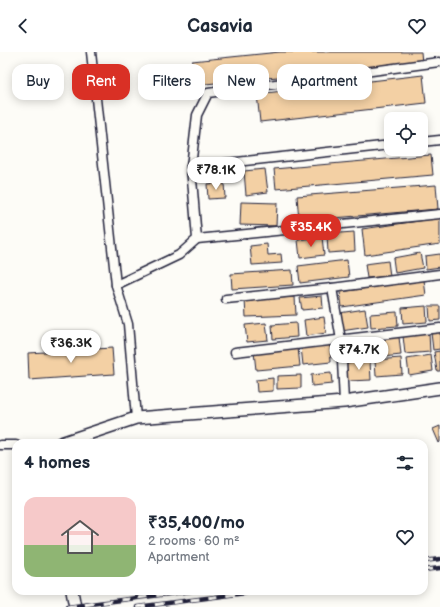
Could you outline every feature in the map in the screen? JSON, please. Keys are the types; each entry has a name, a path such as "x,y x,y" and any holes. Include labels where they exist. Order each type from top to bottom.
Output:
{"main road":[{"path":"73,439 136,418 344,402 440,388"},
{"path":"73,595 75,607"}],"street":[{"path":"91,52 116,285 128,324 136,418"},
{"path":"197,239 191,167 197,115 208,93 439,60 440,70"},
{"path":"428,141 440,140"},
{"path":"191,167 384,146"},
{"path":"116,285 180,255 197,239 440,214"},
{"path":"226,299 332,288 440,274"},
{"path":"332,288 341,340 344,402"},
{"path":"235,352 440,328"},
{"path":"0,445 12,444"}],"building":[{"path":"280,52 421,52 422,63 372,68 372,64 277,64 277,77 269,78 269,64 213,64 213,83 205,84 205,64 192,64 192,61"},
{"path":"423,75 426,103 260,122 258,100 269,100 269,93 277,92 277,100 372,100 372,81"},
{"path":"431,155 433,175 276,189 274,169"},
{"path":"265,169 268,192 246,195 244,171"},
{"path":"224,183 225,198 208,199 207,184"},
{"path":"436,185 438,209 299,221 297,196"},
{"path":"241,202 277,203 276,226 240,225"},
{"path":"440,218 440,244 365,255 362,229"},
{"path":"354,232 355,251 328,253 327,234"},
{"path":"322,237 324,255 300,258 298,240"},
{"path":"267,244 268,255 281,254 282,263 252,265 250,246"},
{"path":"420,253 423,268 395,273 393,258"},
{"path":"440,254 440,267 426,269 425,256"},
{"path":"347,260 349,277 300,283 298,266"},
{"path":"388,261 390,276 367,278 365,264"},
{"path":"292,270 293,285 232,289 231,274"},
{"path":"424,280 426,295 342,307 340,292"},
{"path":"322,296 323,308 302,310 300,298"},
{"path":"295,297 296,315 246,317 245,300"},
{"path":"426,306 427,322 403,324 402,308"},
{"path":"429,306 440,306 440,320 430,321"},
{"path":"365,309 368,327 341,331 339,313"},
{"path":"397,312 398,326 371,328 370,314"},
{"path":"324,317 326,333 306,336 304,320"},
{"path":"266,323 268,340 247,342 245,325"},
{"path":"296,323 297,337 273,339 272,325"},
{"path":"440,332 440,349 433,350 431,333"},
{"path":"429,333 430,352 405,354 403,336"},
{"path":"399,337 401,355 346,361 344,342"},
{"path":"330,344 331,362 303,365 301,347"},
{"path":"112,348 114,374 29,380 28,353"},
{"path":"298,348 300,366 256,370 254,352"},
{"path":"440,351 440,371 437,371 434,352"},
{"path":"431,355 433,371 409,375 407,359"},
{"path":"401,358 402,374 376,376 375,360"},
{"path":"370,361 371,380 348,381 346,363"},
{"path":"331,373 332,384 312,386 311,375"},
{"path":"301,375 301,388 277,389 277,376"},
{"path":"273,378 273,391 257,392 256,380"},
{"path":"440,426 440,442 439,443 433,429"}],"railway":[{"path":"428,560 440,559"},
{"path":"428,570 440,568"},
{"path":"67,607 160,595"},
{"path":"137,607 230,595"}]}
